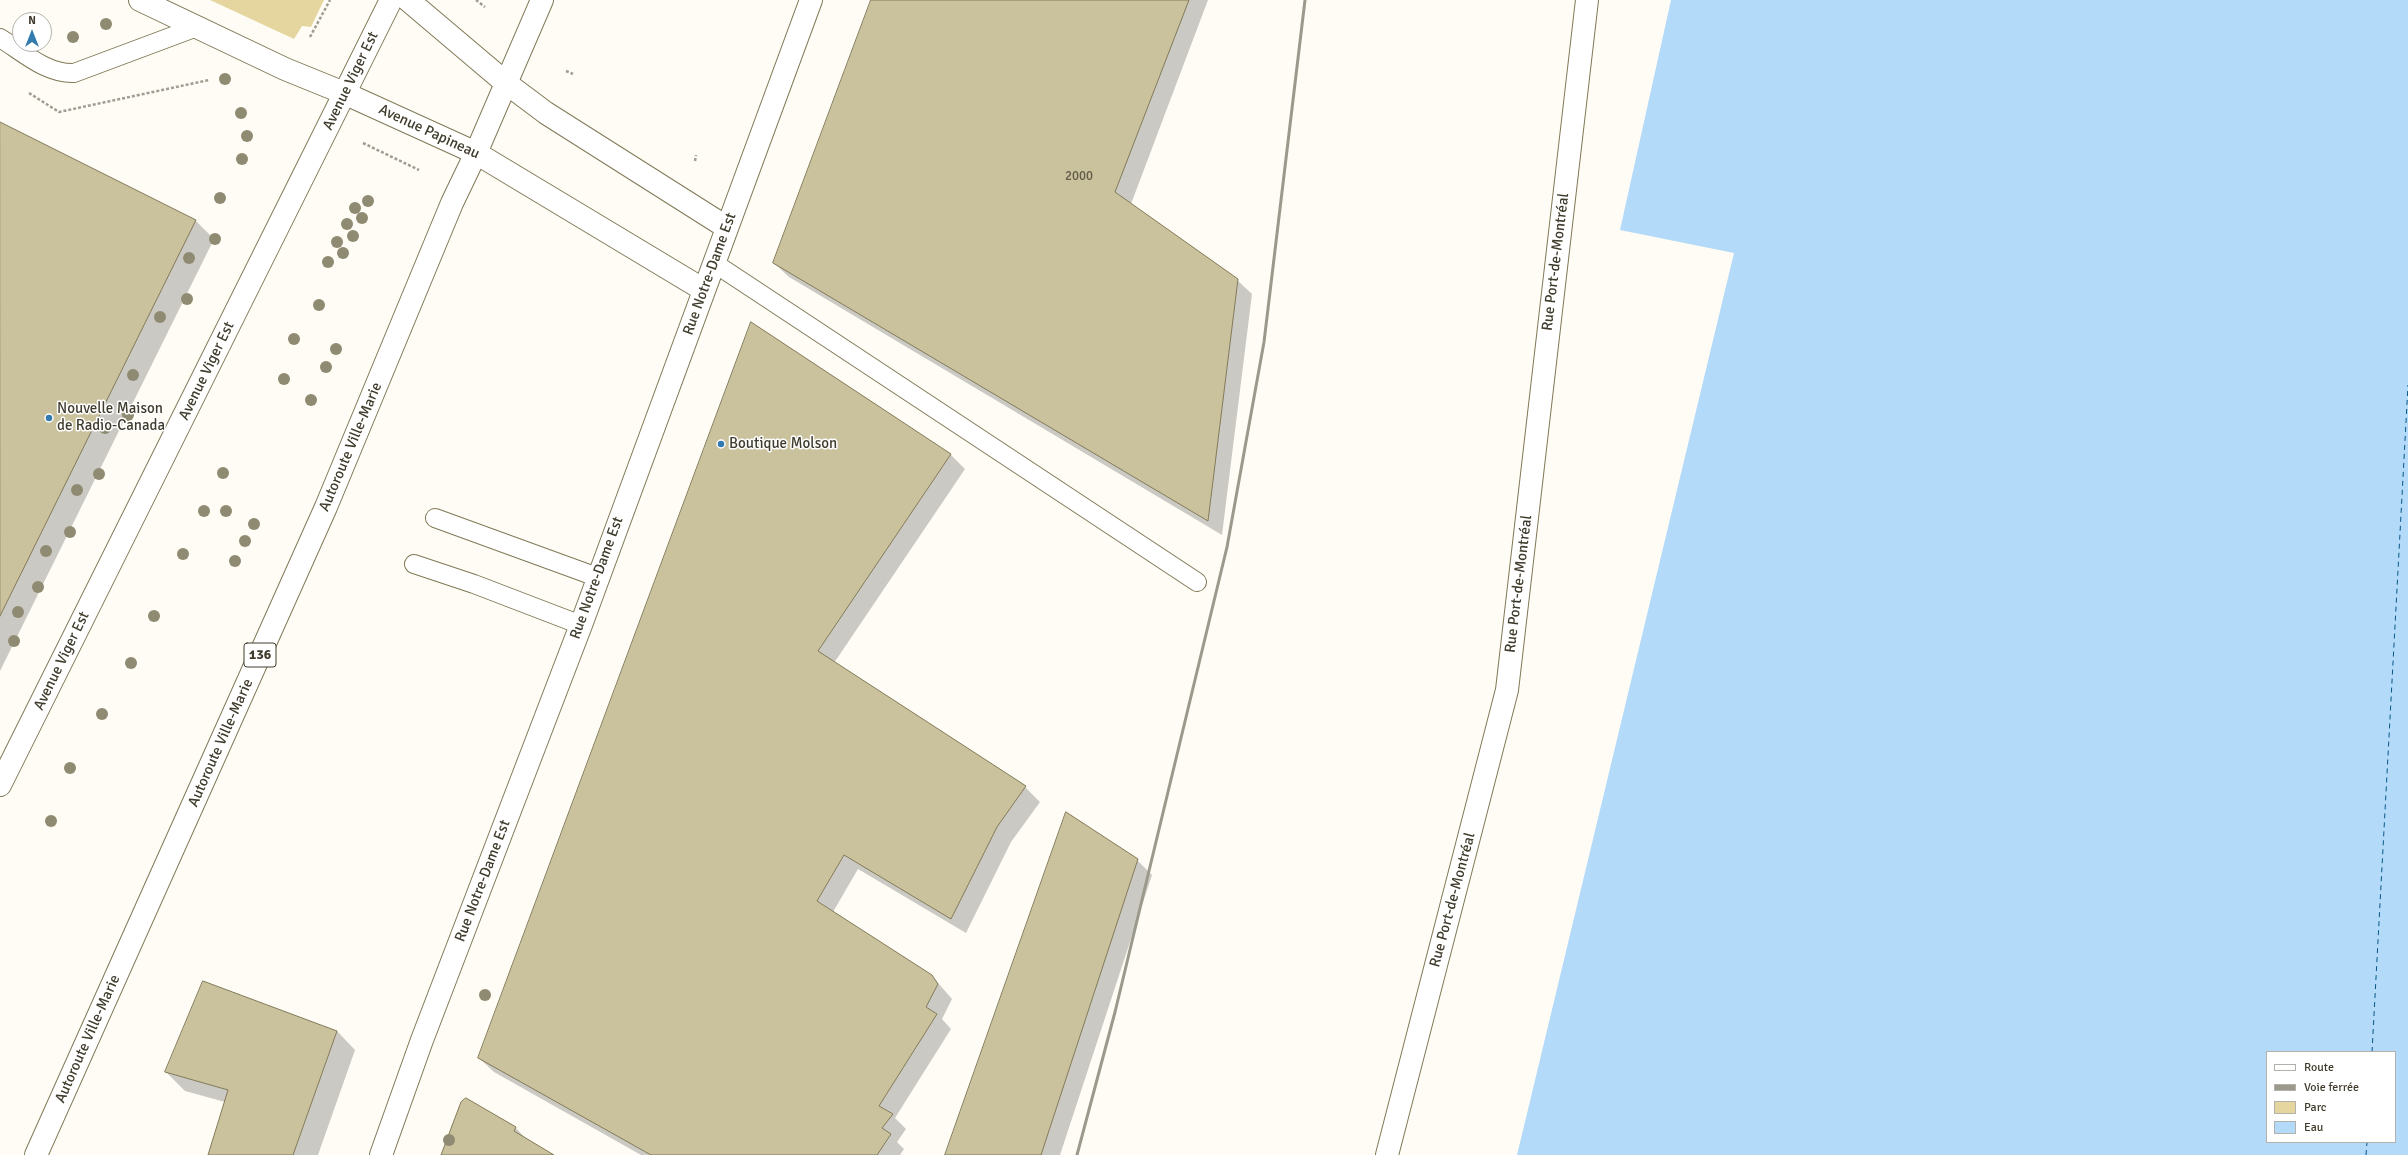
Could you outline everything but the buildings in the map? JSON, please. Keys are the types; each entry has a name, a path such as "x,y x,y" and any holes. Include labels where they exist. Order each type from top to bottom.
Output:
{"main road":[{"name":"Avenue Papineau","path":"140,0 285,69 344,93 476,153 704,290"},
{"name":"Avenue Viger Est","path":"0,785 391,0"},
{"path":"408,0 506,83 560,123 726,227"},
{"name":"Autoroute Ville-Marie","path":"36,1155 323,514 452,203 476,153 542,0"},
{"name":"Rue Notre-Dame Est","path":"381,1155 422,1040 580,625 811,0"},
{"name":"Rue Port-de-Montréal","path":"1387,1155 1507,690 1587,0"}],"lane":[{"path":"0,38 50,70 62,74 74,73 197,28"},
{"path":"714,263 1197,582"},
{"path":"435,518 597,577"},
{"path":"414,564 474,584 580,625"}],"path":[{"path":"310,37 330,0"},
{"path":"476,0 485,8"},
{"path":"566,71 573,74"},
{"path":"363,143 419,170"},
{"path":"695,161 696,155"}],"green space":[{"path":"210,0 324,0 311,27 302,26 294,39"}],"water":[{"path":"1671,0 2408,0 2408,1155 1517,1155 1734,253 1620,230"}],"ferry route":[{"path":"2372,1051 2408,385"},
{"path":"2366,1155 2367,1143"}],"railway":[{"path":"1077,1155 1115,1012 1227,547 1264,342 1305,0"}],"place":[{"name":"Nouvelle Maison de Radio-Canada","path":"49,418"},
{"name":"Boutique Molson","path":"721,444"}]}
